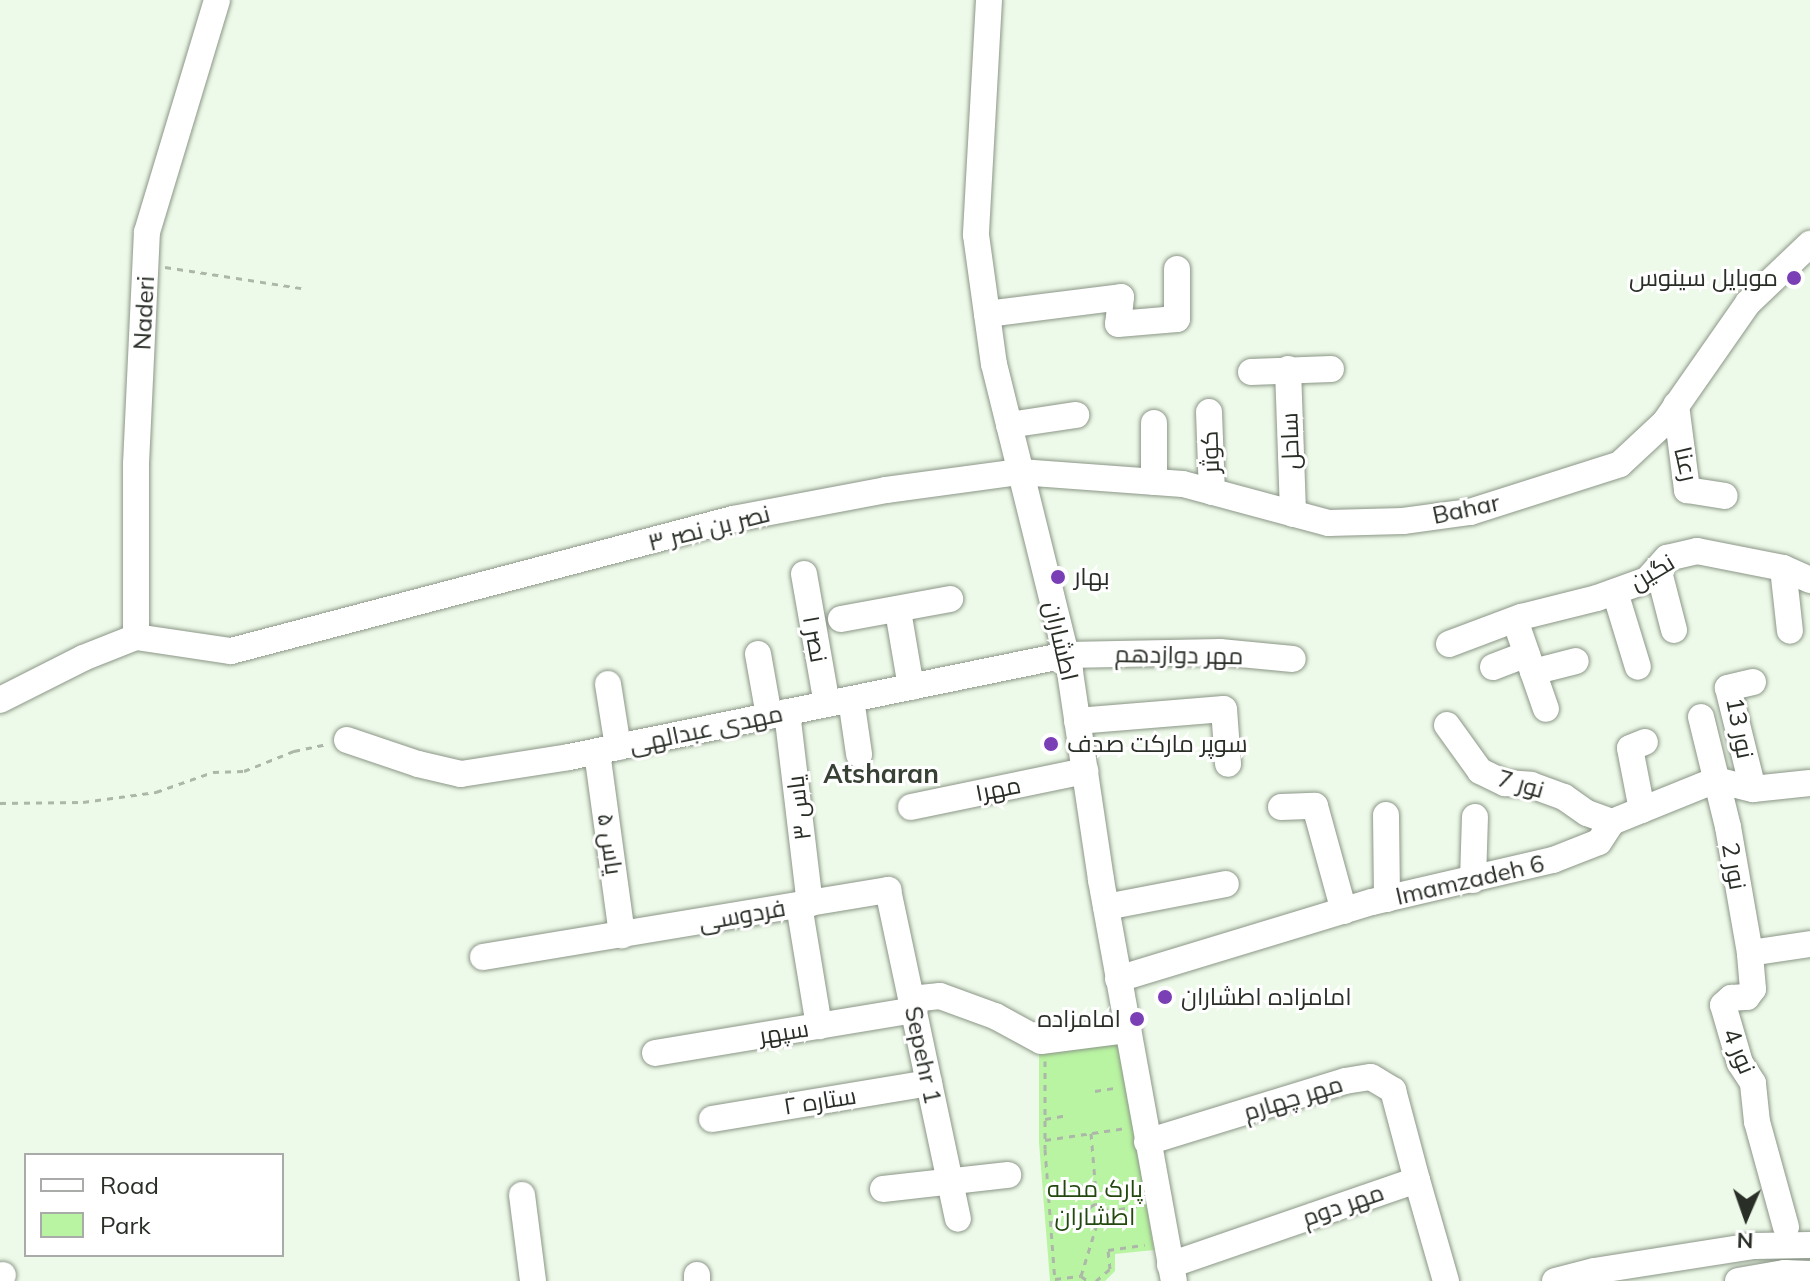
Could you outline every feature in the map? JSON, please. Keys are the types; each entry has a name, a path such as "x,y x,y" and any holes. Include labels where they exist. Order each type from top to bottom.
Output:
{"street":[{"name":"Naderi","path":"136,637 136,464 147,232 217,0"},
{"name":"اطشاران","path":"989,0 976,235 994,364 1066,655 1128,1030 1137,1135 1172,1273"},
{"name":"Bahar","path":"1020,472 1183,484 1329,523 1403,521 1470,512 1620,464 1665,422 1748,303 1810,244"},
{"path":"987,314 1121,297 1118,324 1177,319 1177,269"},
{"name":"ساحل","path":"1288,369 1293,514"},
{"path":"1251,372 1331,369"},
{"name":"رعنا","path":"1676,405 1687,490 1725,496"},
{"name":"کوثر","path":"1209,412 1212,492"},
{"path":"1009,425 1076,415"},
{"path":"1154,423 1154,482"},
{"name":"نصر بن نصر ۳","path":"136,637 231,651 733,519 886,490 1020,472"},
{"name":"نگین","path":"1449,644 1515,620 1647,580 1667,558 1697,551 1783,568 1810,580"},
{"path":"1658,568 1674,630"},
{"path":"1783,568 1790,631"},
{"name":"نصر ۱","path":"804,574 839,701 859,754"},
{"path":"1615,592 1638,667"},
{"path":"841,619 898,611 950,599"},
{"path":"898,611 911,687"},
{"path":"1515,620 1546,709"},
{"path":"0,700 83,658 136,637"},
{"name":"مهر دوازدهم","path":"1066,655 1220,652 1293,659"},
{"name":"یاس ۳","path":"758,654 778,714 819,1026"},
{"name":"مهدی عبدالهی","path":"347,740 418,764 461,774 608,750 1066,655"},
{"path":"1493,667 1576,661"},
{"name":"نور 13","path":"1753,682 1728,688 1753,789"},
{"name":"یاس ۵","path":"608,684 608,750 622,935"},
{"path":"1077,721 1224,709 1228,764"},
{"name":"نور 2","path":"1701,717 1750,953"},
{"name":"نور 7","path":"1447,725 1480,771 1505,783 1531,785 1564,797 1587,813 1612,822"},
{"path":"1642,810 1630,748 1645,742"},
{"name":"مهر۱","path":"911,807 1085,771"},
{"path":"1716,780 1753,789 1810,783"},
{"name":"Imamzadeh 6","path":"1118,979 1387,899 1553,860 1599,842 1612,822 1716,780"},
{"path":"1281,807 1315,806 1344,911"},
{"path":"1386,815 1387,899"},
{"path":"1473,880 1475,817"},
{"path":"1106,907 1226,884"},
{"name":"فردوسی","path":"483,957 888,890"},
{"name":"Sepehr 1","path":"888,890 958,1219"},
{"path":"1750,953 1810,944"},
{"name":"نور 4","path":"1750,953 1753,989 1747,997 1731,998 1723,1005 1724,1013 1740,1063 1753,1083 1757,1122 1786,1227"},
{"name":"سپهر","path":"655,1053 819,1026 940,996 995,1016 1041,1041 1128,1030"},
{"name":"مهر چهارم","path":"1137,1135 1371,1077 1393,1090 1417,1180"},
{"name":"ستاره ۲","path":"712,1119 929,1083"},
{"path":"883,1189 1008,1175"},
{"name":"مهر دوم","path":"1172,1273 1417,1180 1446,1281"},
{"path":"522,1195 533,1281"},
{"path":"1555,1281 1594,1271 1754,1246 1810,1245"},
{"path":"1738,1281 1785,1273 1810,1274"}],"path":[{"path":"146,264 301,288"},
{"path":"0,803 83,802 156,792 213,772 244,771 294,751 347,740"},
{"path":"1045,1052 1045,1140 1055,1280 1081,1276 1088,1281"},
{"path":"1095,1091 1119,1087 1120,1097"},
{"path":"1045,1119 1068,1115"},
{"path":"1045,1140 1091,1133 1137,1135"},
{"path":"1091,1133 1097,1204"},
{"path":"1139,1200 1142,1219"},
{"path":"1097,1204 1107,1211 1140,1206"},
{"path":"1088,1216 1091,1207 1097,1204"},
{"path":"1081,1276 1097,1224 1105,1220 1107,1211"},
{"path":"1051,1222 1088,1216"},
{"path":"1088,1216 1097,1224"},
{"path":"1096,1281 1110,1269 1108,1250 1147,1245 1144,1232"}],"green space":[{"name":"پارک محله اطشاران","path":"1105,1037 1120,1047 1154,1250 1115,1254 1115,1271 1105,1281 1050,1281 1039,1143 1039,1048"}],"place":[{"name":"موبایل سینوس","path":"1794,278"},
{"name":"بهار","path":"1058,577"},
{"name":"سوپر مارکت صدف","path":"1051,744"},
{"name":"امامزاده اطشاران","path":"1165,997"},
{"name":"امامزاده","path":"1137,1019"}],"district":[{"name":"Atsharan","path":"881,774"}]}
